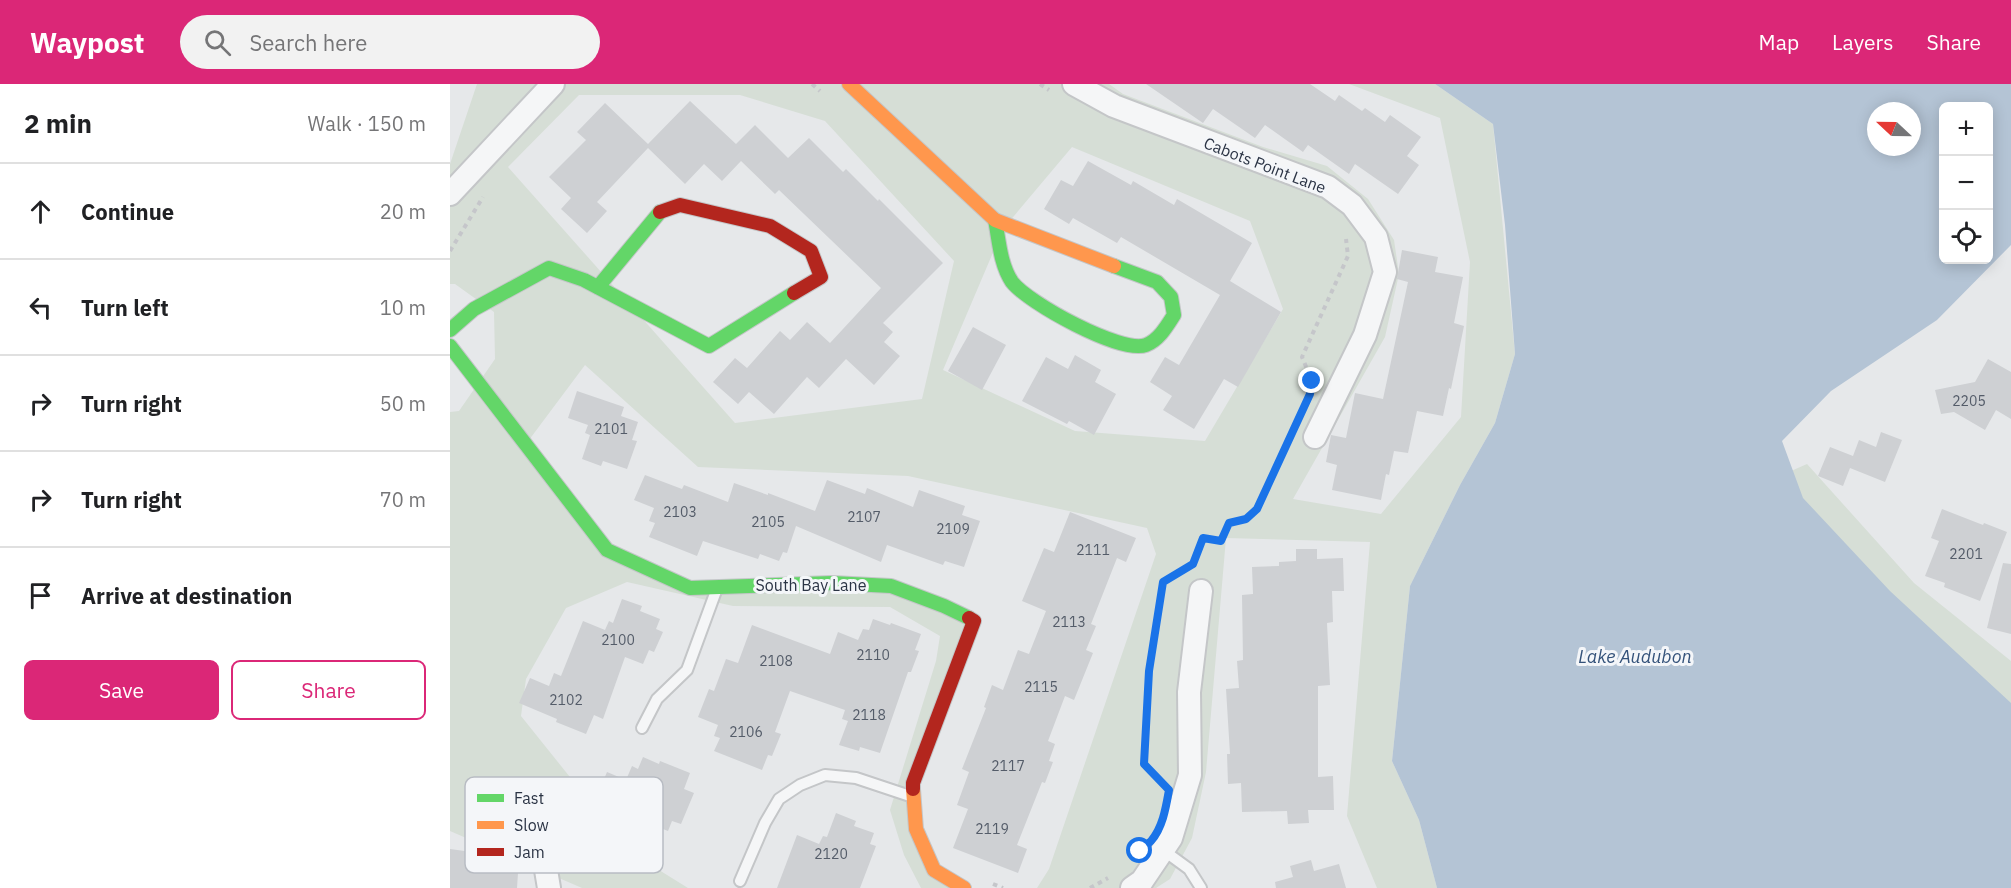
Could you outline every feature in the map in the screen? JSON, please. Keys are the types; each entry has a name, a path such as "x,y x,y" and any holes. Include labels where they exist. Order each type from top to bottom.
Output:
{"street":[{"path":"450,194 553,84"},
{"path":"849,84 995,220 1156,282 1171,297 1174,315 1159,337 1143,346 1119,343 1088,332 1051,311 1014,284 1002,258 995,220"},
{"name":"Cabots Point Lane","path":"1066,89 1328,187 1352,205 1376,237 1385,272 1365,335 1316,437"},
{"path":"450,330 474,309 549,268 598,287 709,346 821,276 811,251 770,226 680,205 658,213 598,287"},
{"name":"South Bay Lane","path":"450,346 607,550 690,588 832,583 891,586 944,606 974,621 913,783 916,829 934,870 964,888"},
{"path":"1132,888 1142,881 1171,838 1190,775 1189,692 1201,591"},
{"path":"547,873 549,888"}],"lane":[{"path":"642,729 657,699 687,669 718,587"},
{"path":"740,880 765,823 779,799 800,785 825,775 856,778 914,798"},
{"path":"1163,850 1189,869 1201,888"}],"path":[{"path":"1040,84 1066,89"},
{"path":"1311,387 1312,381 1302,357 1347,256 1346,230"},
{"path":"1169,790 1144,764 1149,671 1163,582 1193,564 1203,538 1221,541 1229,523 1246,519 1257,509 1291,436"},
{"path":"1090,888 1113,875"}],"shaded area":[{"path":"477,84 1109,84 1123,94 1263,147 1327,166 1368,199 1394,240 1399,274 1385,337 1293,499 1381,514 1461,417 1470,262 1440,118 1349,84 1435,84 1493,124 1515,354 1495,423 1460,485 1410,586 1392,761 1419,820 1437,888 1377,888 1347,816 1370,542 1226,538 1206,772 1192,838 1170,879 1156,888 1037,888 1049,869 1156,554 1147,528 908,476 698,467 585,365 526,444 607,550 690,588 891,586 974,621 913,783 934,870 971,888 921,888 904,855 890,810 936,661 940,636 890,607 733,606 627,582 566,608 526,679 521,716 570,777 465,777 465,837 450,831 450,412 459,411 495,359 494,312 455,284 450,284 450,164","holes":["579,95 740,95 825,121 954,261 922,399 735,423 508,167","1072,147 1250,221 1283,309 1205,441 1075,431 943,370 1003,229"]},
{"path":"1807,464 1914,583 2011,661 2011,724 1764,483"},
{"path":"663,872 688,888 582,888 547,873"}],"water":[{"name":"Lake Audubon","path":"1435,84 2011,84 2011,245 1993,263 1993,102 1939,102 1939,264 1992,264 1937,320 1831,391 1782,441 1803,498 1890,591 2011,703 2011,888 1437,888 1419,820 1392,761 1410,586 1460,485 1495,423 1515,354 1505,225 1493,124"}],"building":[{"path":"1146,84 1310,84 1335,101 1339,95 1362,111 1365,108 1385,122 1390,115 1421,137 1407,156 1419,165 1398,194 1355,164 1349,174 1308,145 1303,152 1265,125 1255,138 1213,109 1203,123"},
{"path":"690,101 736,144 755,125 788,158 809,138 843,172 846,169 878,201 879,199 943,263 883,323 893,332 884,342 900,356 874,385 846,359 819,388 807,377 774,414 749,392 738,404 713,382 735,358 747,368 780,331 790,340 807,322 830,343 881,288 779,190 775,194 741,161 722,181 704,164 685,184 648,148 597,202 607,211 587,233 561,209 571,198 549,177 586,140 577,132 605,103 648,144"},
{"path":"1088,161 1131,185 1133,181 1174,205 1177,199 1252,243 1230,281 1281,312 1238,387 1224,379 1194,429 1163,410 1172,396 1150,382 1165,357 1179,365 1220,295 1121,237 1117,243 1073,218 1069,224 1044,209 1061,180 1073,186"},
{"path":"1402,250 1438,257 1435,272 1463,277 1454,323 1464,326 1443,416 1417,411 1408,453 1394,451 1389,475 1386,474 1381,500 1332,490 1337,465 1326,462 1331,435 1346,438 1355,393 1383,399 1408,282 1397,279"},
{"path":"973,327 1006,345 982,390 948,371"},
{"path":"1075,355 1101,370 1095,382 1116,394 1094,435 1069,421 1067,424 1022,401 1046,357 1068,369"},
{"path":"1988,359 2011,372 2011,419 1996,410 1985,430 1954,412 1941,414 1935,390 1975,382"},
{"path":"577,391 624,407 621,416 638,422 632,440 637,441 627,469 603,461 601,466 582,459 590,435 585,433 588,425 568,418"},
{"path":"1881,432 1902,440 1885,482 1850,468 1843,486 1818,476 1830,447 1853,456 1859,440 1876,447"},
{"path":"645,475 682,489 684,485 728,502 734,483 815,511 827,480 865,494 867,488 913,507 919,490 965,506 962,515 980,521 964,567 945,561 943,565 887,545 881,562 796,526 787,553 783,552 779,561 760,554 758,559 703,541 697,556 649,537 655,523 649,521 654,508 634,500"},
{"path":"1942,509 2007,532 1980,601 1944,587 1945,583 1925,576 1939,541 1931,538"},
{"path":"1070,512 1136,538 1126,562 1117,558 1091,624 1096,626 1086,650 1093,653 1074,700 1065,696 1048,741 1055,744 1049,761 1053,762 1045,783 1042,782 1017,845 1027,849 1018,873 953,848 968,809 957,805 969,772 962,769 986,708 984,707 992,685 1003,690 1018,650 1029,654 1046,611 1022,601 1044,548 1054,552"},
{"path":"1296,549 1317,549 1317,559 1343,558 1344,591 1332,591 1333,622 1327,623 1330,685 1318,686 1318,777 1333,776 1334,810 1308,810 1309,823 1288,824 1287,811 1242,812 1241,783 1228,784 1227,754 1230,754 1226,689 1239,688 1237,661 1243,660 1242,595 1253,594 1252,567 1279,566 1279,562 1296,561"},
{"path":"2003,563 2011,564 2011,634 1987,628"},
{"path":"622,599 642,606 640,611 660,619 656,629 663,632 654,652 649,650 643,664 625,657 603,719 594,715 586,734 519,703 530,678 549,686 554,673 561,676 583,621 605,630 609,621 613,623"},
{"path":"873,619 921,634 915,650 919,651 911,672 908,672 880,753 860,747 859,751 839,745 848,721 842,719 845,710 790,691 775,732 781,734 772,756 768,755 762,770 714,751 720,738 714,736 718,725 698,717 709,689 714,691 726,659 738,663 752,625 830,654 838,632 858,640 863,629 869,630"},
{"path":"643,757 690,773 684,789 694,793 681,824 672,821 668,831 663,829 663,777 627,777 632,766 638,769"},
{"path":"607,772 619,777 605,777"},
{"path":"836,813 856,821 854,826 874,833 870,844 876,846 860,888 777,888 797,835 819,844 823,836 827,837"},
{"path":"450,849 465,851 465,873 518,873 517,888 450,888"},
{"path":"1311,860 1314,871 1339,864 1346,888 1276,888 1275,882 1293,877 1290,866"}],"traffic: fast":[{"path":"598,287 660,212"},
{"path":"995,220 1005,268 1012,282 1021,291 1055,314 1097,335 1134,346 1151,343 1174,315 1171,297 1157,282 1114,266"},
{"path":"450,330 474,309 549,268 584,280 709,346 794,293"},
{"path":"450,346 607,550 690,588 832,583 891,586 969,618"}],"traffic: slow":[{"path":"849,84 995,220 1114,266"},
{"path":"913,789 916,829 934,870 964,888"}],"traffic: jam":[{"path":"660,212 680,205 770,226 811,251 821,277 794,293"},
{"path":"913,789 913,783 974,621 969,618"}],"route":[{"path":"1140,851 1150,842 1162,822 1169,790 1144,764 1149,671 1163,582 1193,564 1203,538 1221,541 1229,523 1246,519 1257,509 1310,394 1312,381"}]}
